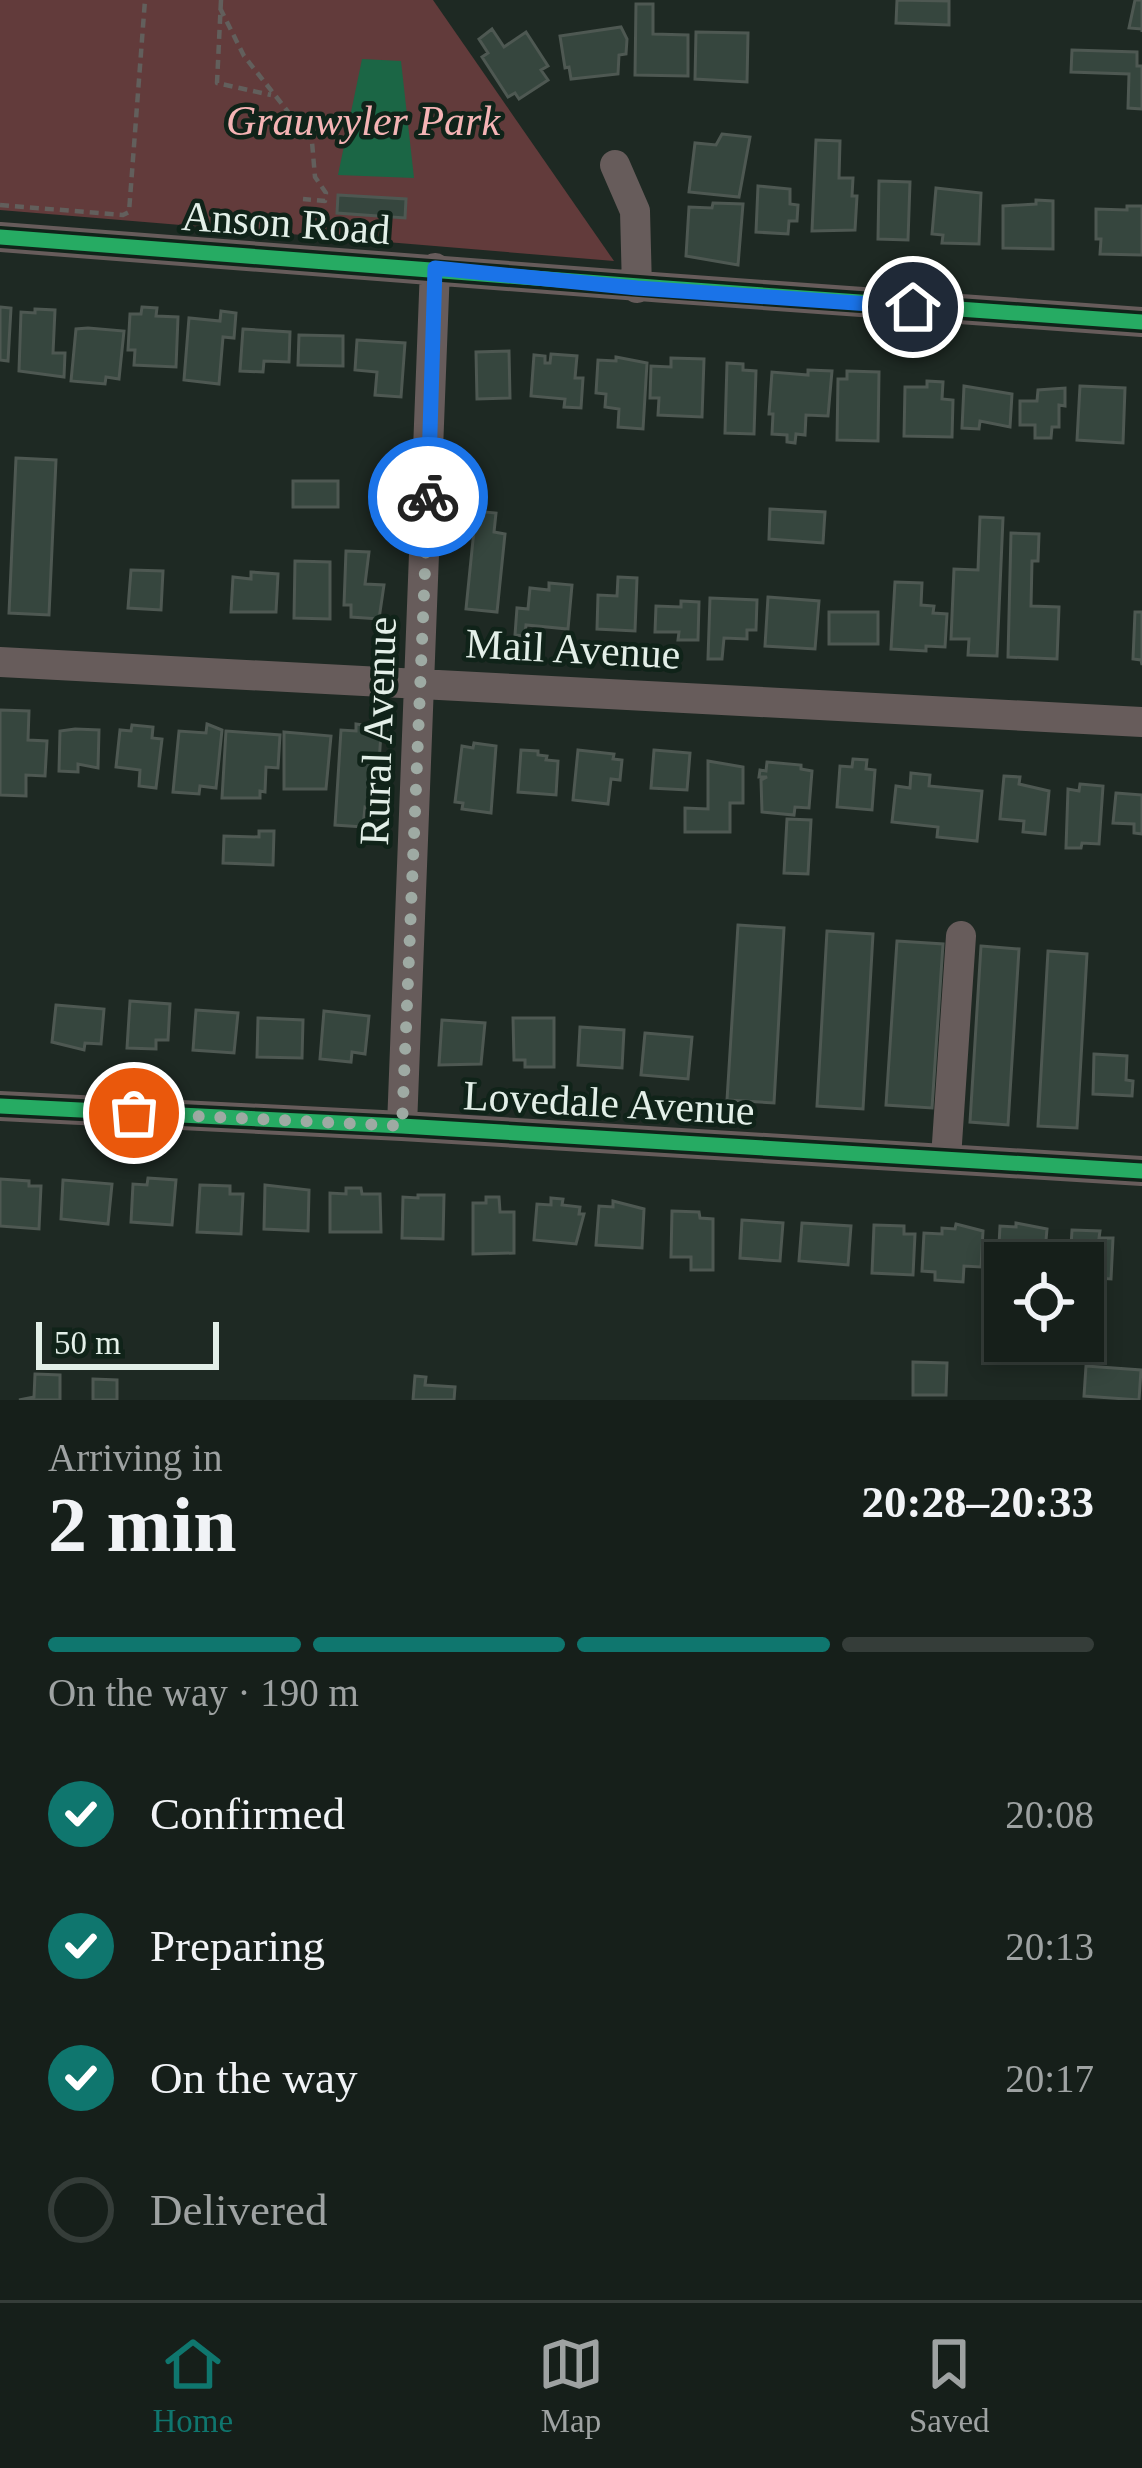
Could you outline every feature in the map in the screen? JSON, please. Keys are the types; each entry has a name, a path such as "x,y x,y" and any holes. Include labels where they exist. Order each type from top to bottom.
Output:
{"street":[{"path":"615,165 635,211 637,288"},
{"name":"Anson Road","path":"0,237 1142,322"},
{"name":"Rural Avenue","path":"402,1126 435,268"},
{"name":"Mail Avenue","path":"0,662 1142,722"},
{"path":"946,1158 961,936"},
{"name":"Lovedale Avenue","path":"0,1106 1142,1171"}],"path":[{"path":"0,205 129,212 145,0"},
{"path":"221,4 217,83 271,94"},
{"path":"221,4 244,56 312,142 315,177 326,193 325,201 303,200"}],"green space":[{"name":"Grauwyler Park","path":"0,0 433,0 614,261 0,210"}],"shaded area":[{"path":"362,59 401,61 414,178 338,175"}],"building":[{"path":"897,0 949,1 949,25 896,23"},
{"path":"1135,0 1142,0 1142,29 1129,28"},
{"path":"636,4 653,4 653,34 688,35 688,76 635,75"},
{"path":"621,27 627,39 626,54 619,55 618,74 571,79 560,36"},
{"path":"492,29 504,47 526,32 548,66 541,70 548,80 519,99 515,93 508,97 482,57 488,53 479,39"},
{"path":"696,32 748,33 747,82 695,79"},
{"path":"1072,50 1137,52 1137,66 1142,66 1142,109 1128,108 1129,74 1071,72"},
{"path":"722,134 750,137 739,197 689,192 695,143 716,145"},
{"path":"816,140 840,141 839,178 853,178 852,196 857,196 855,230 812,231"},
{"path":"879,181 910,182 908,240 878,239"},
{"path":"758,186 790,189 790,204 798,205 797,221 789,221 788,234 756,232"},
{"path":"936,188 981,193 979,244 942,243 943,235 932,234"},
{"path":"338,195 406,199 405,218 337,213"},
{"path":"1036,200 1053,201 1053,249 1003,248 1003,206 1036,204"},
{"path":"713,203 743,204 738,265 686,256 689,207 712,208"},
{"path":"1127,206 1142,206 1142,255 1100,254 1096,209 1127,210"},
{"path":"0,307 11,308 8,361 0,360"},
{"path":"142,307 157,308 156,316 178,317 176,367 134,365 135,350 128,350 130,314 141,314"},
{"path":"35,309 55,310 53,353 65,353 64,377 19,371 21,312 35,313"},
{"path":"221,311 236,313 234,338 223,337 219,384 184,380 189,318 220,321"},
{"path":"76,329 124,331 119,379 106,377 105,384 71,381"},
{"path":"243,329 290,332 289,362 264,361 263,372 240,371"},
{"path":"299,335 343,336 343,366 298,365"},
{"path":"357,340 405,343 401,397 375,395 377,372 355,370"},
{"path":"509,351 510,398 477,399 476,352"},
{"path":"551,354 577,356 575,378 583,378 581,408 564,407 565,399 531,396 534,355 545,356 545,363 550,363"},
{"path":"616,357 647,363 643,429 618,427 619,409 605,407 606,394 596,393 598,360 616,361"},
{"path":"671,358 704,359 702,417 658,415 659,398 650,398 651,366 671,367"},
{"path":"727,363 756,371 754,434 725,433"},
{"path":"808,370 832,371 828,416 806,415 805,435 796,434 795,443 787,442 787,435 772,434 772,372 808,375"},
{"path":"847,371 879,372 878,441 837,440 838,379 847,379"},
{"path":"927,381 943,382 942,399 953,400 952,437 904,436 905,387 927,387"},
{"path":"964,386 1012,394 1010,427 980,421 979,429 962,428"},
{"path":"1080,386 1125,388 1123,443 1077,440"},
{"path":"1065,388 1059,427 1052,427 1051,438 1035,438 1035,425 1020,425 1020,401 1037,401 1038,390"},
{"path":"16,458 56,460 49,615 9,613"},
{"path":"293,481 338,481 338,507 293,507"},
{"path":"770,509 825,512 823,543 769,539"},
{"path":"464,510 496,513 494,532 505,534 497,612 466,609 474,530 462,529"},
{"path":"980,517 1003,518 997,656 968,655 969,639 951,639 954,569 978,570"},
{"path":"1011,533 1039,534 1038,561 1032,561 1031,606 1059,607 1057,659 1008,657"},
{"path":"346,551 369,552 365,584 384,585 379,619 351,617 351,605 344,605"},
{"path":"295,561 330,562 330,619 294,618"},
{"path":"131,570 163,571 161,610 128,608"},
{"path":"251,572 278,574 276,612 231,612 233,577 251,579"},
{"path":"618,577 637,578 635,631 597,629 598,595 617,596"},
{"path":"895,582 922,583 921,605 934,606 933,613 947,614 945,647 891,649"},
{"path":"549,583 572,585 568,629 526,625 525,636 515,635 517,608 528,609 530,588 549,590"},
{"path":"768,597 819,601 815,649 765,646"},
{"path":"710,598 757,600 756,630 747,630 747,639 724,638 722,659 708,659"},
{"path":"681,601 699,602 698,640 678,640 679,632 655,632 656,606 681,607"},
{"path":"829,612 878,612 878,644 829,644"},
{"path":"1135,612 1142,612 1142,665 1141,660 1133,659"},
{"path":"0,710 29,711 28,740 47,741 45,776 26,775 26,796 0,795"},
{"path":"207,724 222,730 216,788 200,786 199,794 173,792 179,731 206,733"},
{"path":"356,724 381,733 376,808 365,807 363,827 335,825 341,730 356,731"},
{"path":"132,725 153,727 152,738 162,739 156,788 139,786 140,770 116,767 120,730 131,731"},
{"path":"99,730 98,768 78,764 78,772 59,771 60,731"},
{"path":"226,731 280,735 278,768 266,767 265,792 260,791 260,798 222,798"},
{"path":"284,732 331,736 326,789 284,789"},
{"path":"474,743 496,746 491,813 462,809 463,803 455,802 462,746 473,748"},
{"path":"521,750 538,751 546,760 558,761 556,795 518,792"},
{"path":"578,750 614,754 613,759 622,760 620,780 611,779 608,804 573,800"},
{"path":"654,750 690,753 687,790 651,788"},
{"path":"853,759 867,760 866,769 875,770 872,810 837,807 840,766 852,767"},
{"path":"708,761 743,767 743,803 730,803 730,832 685,832 685,808 708,809"},
{"path":"767,762 801,765 812,771 809,808 795,807 794,815 762,812 761,780 767,777 759,777"},
{"path":"911,773 930,775 929,786 982,791 977,841 937,837 938,827 892,822 896,786 910,788"},
{"path":"1004,776 1020,777 1019,784 1049,791 1045,834 1023,832 1024,821 1000,819"},
{"path":"1080,784 1103,786 1099,844 1066,848 1068,789 1079,791"},
{"path":"1116,793 1142,795 1142,834 1134,833 1134,824 1113,823"},
{"path":"787,819 811,820 808,874 784,873"},
{"path":"259,831 274,831 273,865 223,863 224,836 259,837"},
{"path":"738,925 784,928 774,1103 727,1100"},
{"path":"827,931 873,934 863,1109 817,1106"},
{"path":"897,941 943,944 932,1108 886,1105"},
{"path":"981,946 1019,949 1008,1125 970,1122"},
{"path":"1048,951 1087,954 1077,1128 1038,1126"},
{"path":"130,1001 170,1004 168,1040 156,1040 156,1049 127,1048"},
{"path":"56,1005 104,1009 101,1044 85,1043 84,1050 52,1042"},
{"path":"196,1010 238,1013 234,1053 193,1050"},
{"path":"324,1011 369,1016 365,1054 352,1052 351,1062 320,1059"},
{"path":"258,1018 303,1020 302,1058 257,1057"},
{"path":"513,1018 554,1018 554,1067 525,1067 525,1060 514,1060"},
{"path":"442,1020 485,1023 481,1064 439,1065"},
{"path":"580,1027 624,1030 622,1068 578,1065"},
{"path":"645,1033 692,1037 688,1079 641,1075"},
{"path":"1094,1054 1127,1056 1126,1080 1133,1081 1132,1096 1093,1094"},
{"path":"148,1178 176,1180 172,1225 131,1222 133,1184 147,1185"},
{"path":"0,1179 41,1186 39,1229 0,1226"},
{"path":"63,1180 112,1184 108,1224 61,1219"},
{"path":"200,1185 230,1186 230,1194 243,1194 241,1234 197,1232"},
{"path":"265,1185 309,1190 308,1231 264,1229"},
{"path":"346,1188 380,1194 381,1232 330,1232 330,1193 346,1194"},
{"path":"444,1195 443,1239 402,1238 403,1197"},
{"path":"486,1197 499,1197 500,1212 514,1212 514,1253 473,1254 473,1203 486,1203"},
{"path":"551,1198 580,1207 579,1214 584,1214 576,1244 534,1240 537,1204 551,1205"},
{"path":"613,1201 644,1209 642,1248 596,1245 599,1206 613,1207"},
{"path":"672,1211 699,1212 700,1218 713,1219 713,1270 691,1270 691,1257 671,1257"},
{"path":"742,1220 783,1223 780,1261 740,1258"},
{"path":"802,1223 851,1226 848,1265 799,1261"},
{"path":"1016,1223 1047,1229 1046,1242 999,1242 1000,1226 1016,1227"},
{"path":"956,1224 983,1231 981,1267 964,1266 963,1282 935,1280 935,1272 922,1271 924,1233 942,1234 942,1228 955,1229"},
{"path":"874,1225 904,1226 904,1234 915,1234 913,1275 872,1273"},
{"path":"1072,1230 1100,1231 1099,1238 1113,1238 1111,1279 1104,1278 1104,1242 1071,1242"},
{"path":"913,1362 947,1363 946,1395 913,1395"},
{"path":"1086,1366 1141,1370 1139,1400 1084,1396"},
{"path":"35,1374 60,1375 60,1400 19,1400 34,1397"},
{"path":"415,1376 426,1377 425,1385 455,1387 454,1400 413,1400"},
{"path":"93,1379 117,1380 117,1400 93,1400"}],"cycle path":[{"path":"0,237 1142,322"},
{"path":"0,1106 1142,1171"}],"way so far":[{"path":"134,1113 402,1126 428,497"}],"route":[{"path":"428,497 435,268 913,307"}]}
